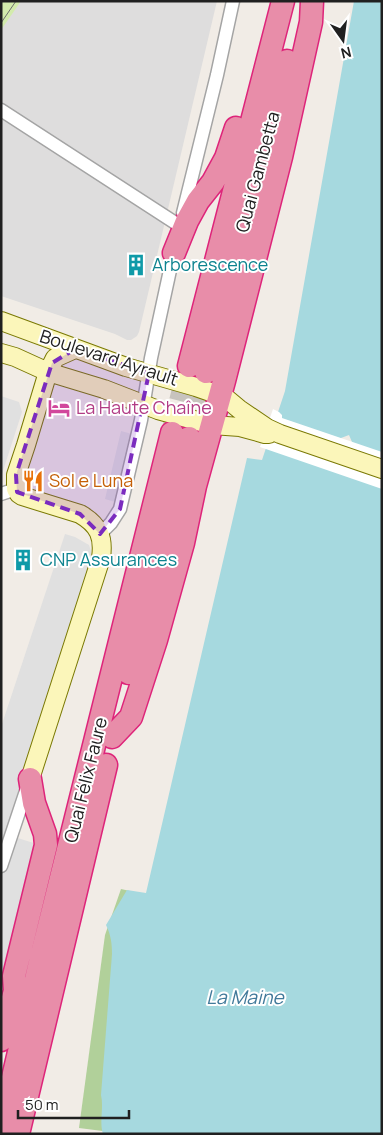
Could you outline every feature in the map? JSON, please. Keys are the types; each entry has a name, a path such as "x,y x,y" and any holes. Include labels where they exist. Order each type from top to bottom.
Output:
{"highway":[{"name":"Quai Gambetta","path":"281,8 198,369 303,1"},
{"path":"112,737 131,717 156,640 183,543 195,486 224,381 281,156 311,22 312,1"},
{"path":"174,253 187,220 198,201 213,182 226,158 252,71 281,8"},
{"name":"Quai Félix Faure","path":"1,1129 42,958 180,436 112,737 18,1134"},
{"path":"1,1040 15,991 14,976 46,845 46,834 34,803 30,779"},
{"path":"15,991 42,958"}],"main road":[{"name":"Boulevard Ayrault","path":"1,321 126,367 196,386 219,395 226,398 270,432"},
{"path":"30,779 101,558 102,542 100,534 94,525 80,514 8,492 26,445 48,372 55,358 75,349"},
{"name":"Boulevard Ayrault","path":"1,353 15,357 48,372 212,426 240,427 270,432"},
{"path":"270,432 382,469"}],"street":[{"path":"100,534 120,509 144,405 180,226 217,76 233,1"},
{"path":"1,110 180,226"},
{"path":"1,866 30,779"}],"highlighted area":[{"path":"75,349 149,373 120,509 100,534 80,514 17,492 16,475 52,363"}],"shaded area":[{"path":"1,1 217,1 139,332 131,340 1,296"},
{"path":"1,396 19,402 22,412 1,477"},
{"path":"121,431 132,434 115,502 105,499"},
{"path":"65,534 89,545 92,557 5,834 40,845 9,977 1,974 1,727"}],"green space":[{"path":"1,1 21,1 1,30"},
{"path":"121,889 139,893 126,1134 79,1128 105,935"}],"water":[{"name":"La Maine","path":"354,1 382,1 382,1134 103,1134 101,1125 101,1095 112,954 111,940 106,925 127,890 146,893 247,458 262,460 285,391","holes":["349,435 352,442 343,468 331,464 341,438"]}],"pier":[{"path":"273,409 282,415 282,418 382,452 382,489 260,447"}],"tunnel":[{"path":"172,433 189,366"},
{"path":"189,438 206,372"}],"tram line":[{"path":"1,23 16,1"}],"place":[{"name":"Arborescence","path":"136,265"},
{"name":"La Haute Chaîne","path":"59,408"},
{"name":"Sol e Luna","path":"33,481"},
{"name":"CNP Assurances","path":"23,560"}]}
